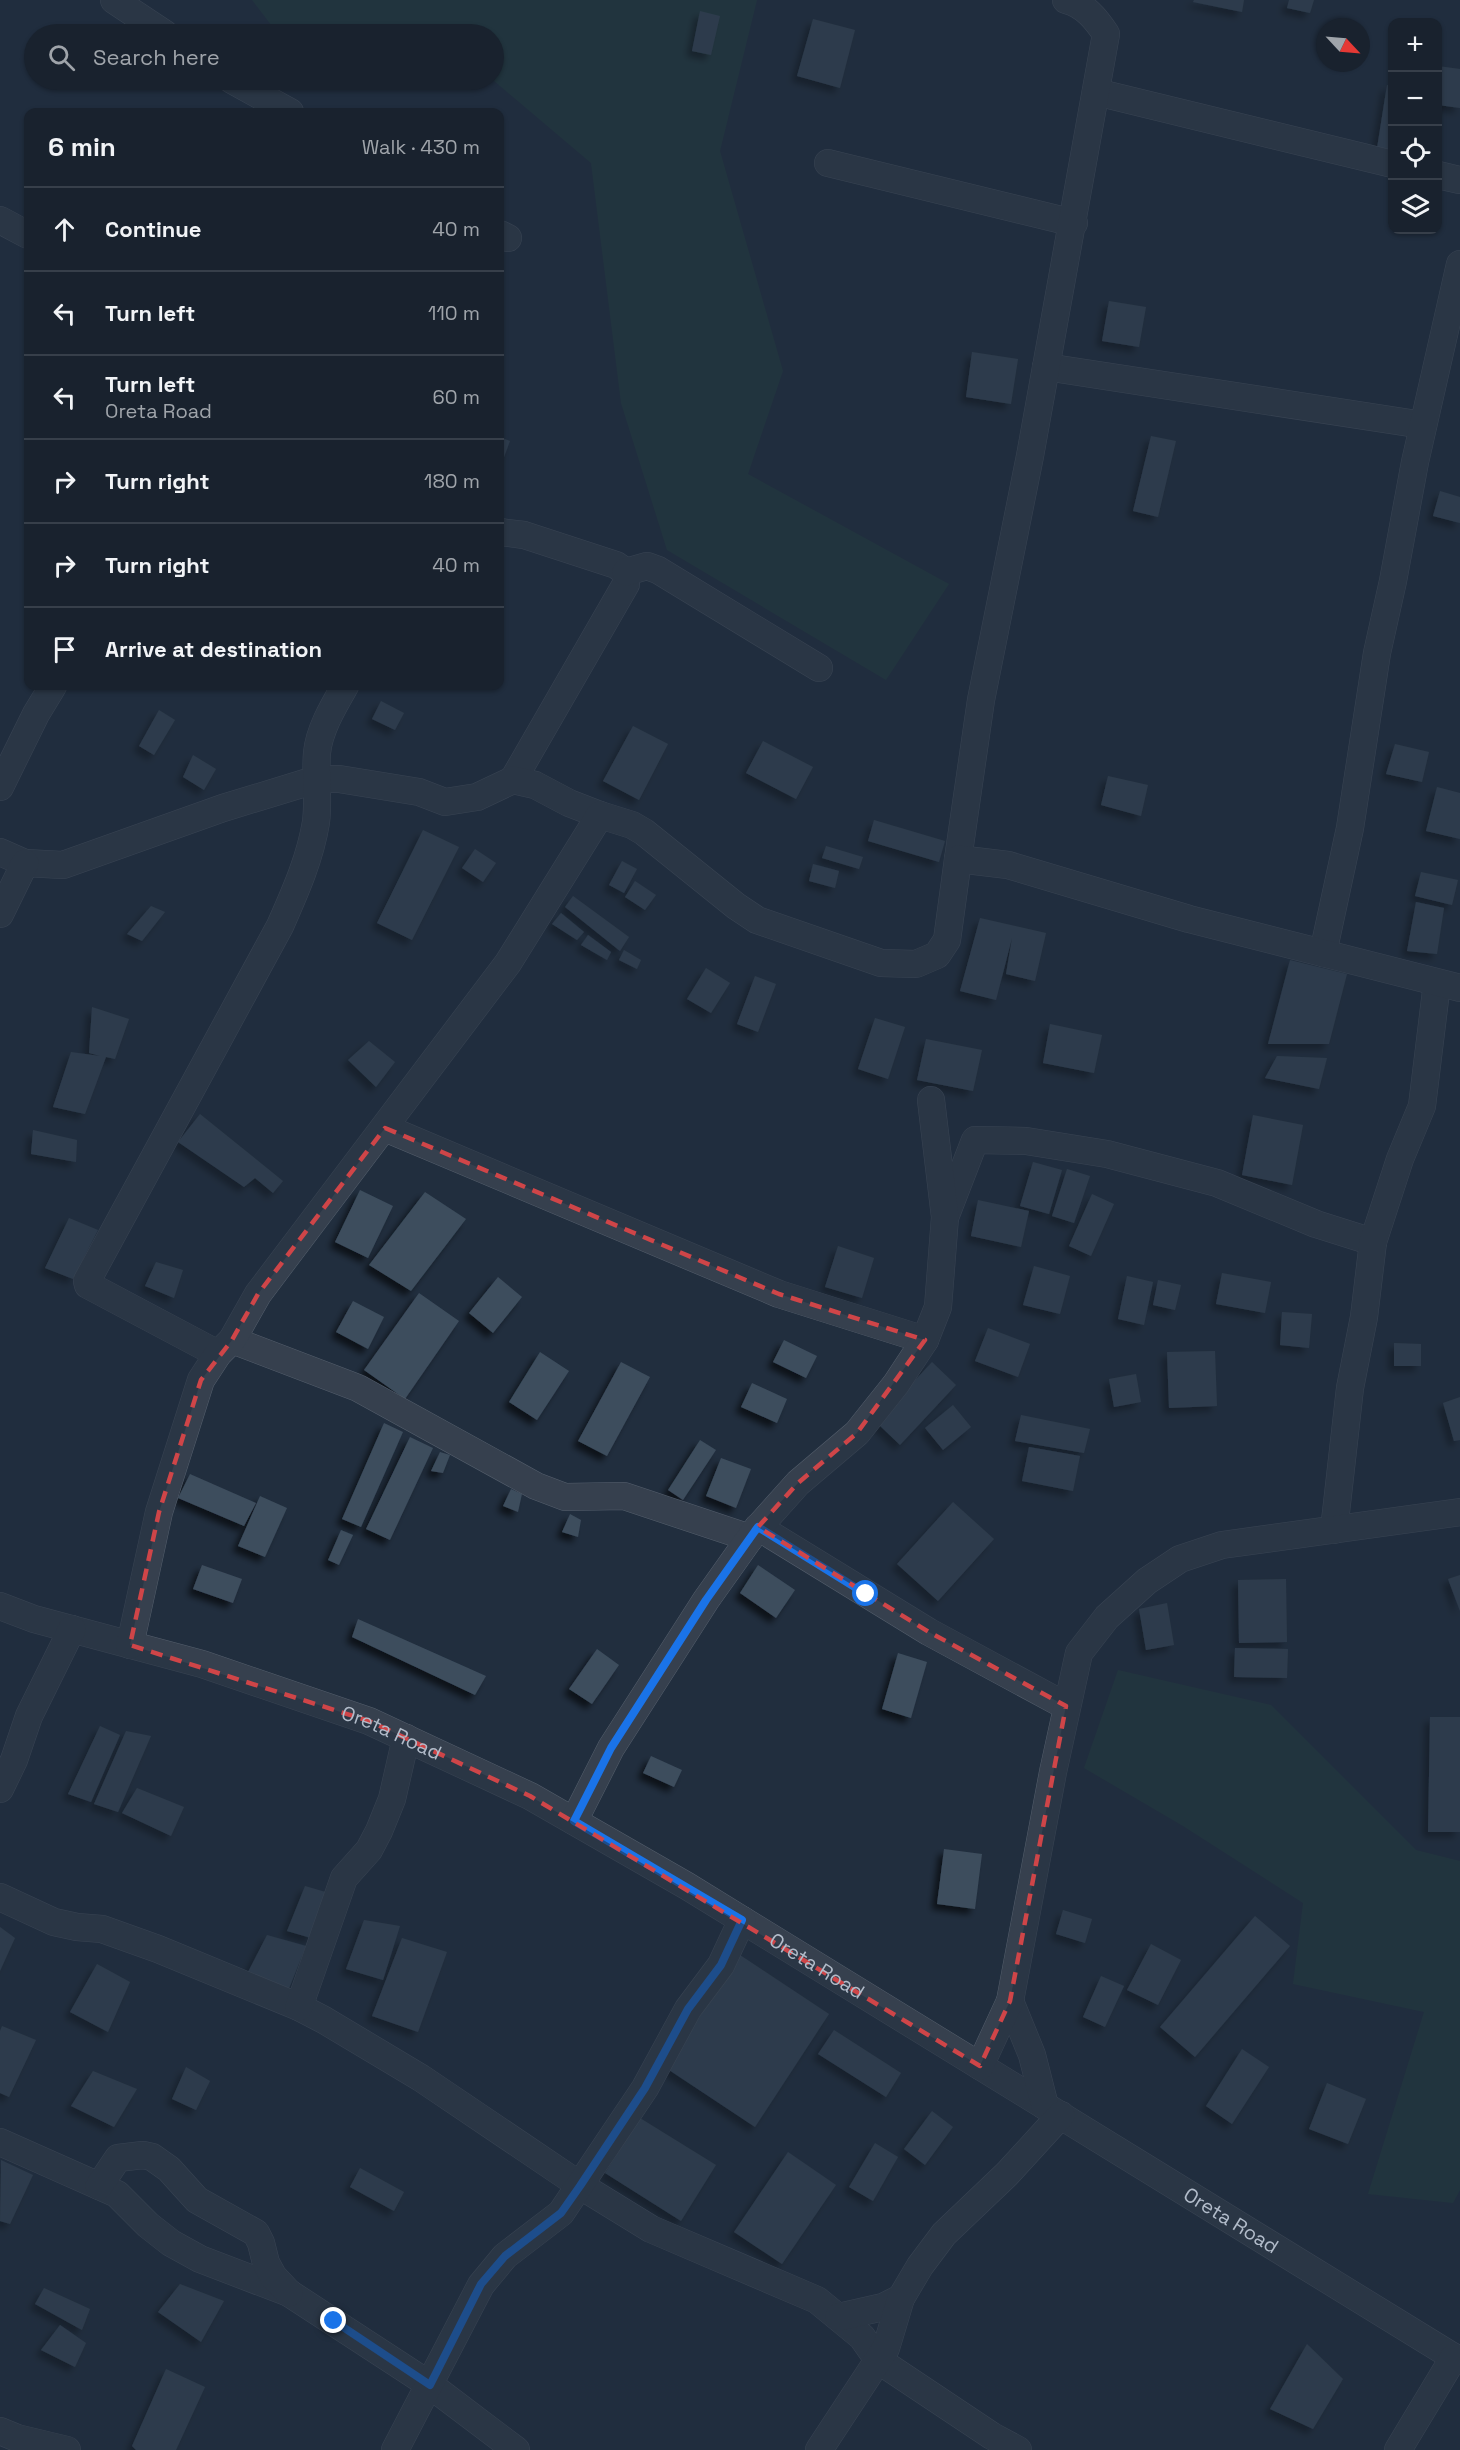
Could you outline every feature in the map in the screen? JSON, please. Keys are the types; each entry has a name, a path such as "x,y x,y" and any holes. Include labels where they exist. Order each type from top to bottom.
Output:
{"street":[{"path":"114,0 150,24"},
{"path":"513,780 535,785 569,803 632,825 757,921 881,963 916,964 937,955 947,940 981,700 1074,222 1106,34 1095,18 1077,3 1066,0"},
{"path":"249,90 283,108"},
{"path":"1096,92 1388,163"},
{"path":"828,164 1074,222"},
{"path":"1442,176 1460,180"},
{"path":"1323,953 1350,828 1377,653 1423,425 1460,264"},
{"path":"1046,368 1423,425"},
{"path":"504,532 542,540 616,565 626,572"},
{"path":"626,572 647,566 658,570 819,668"},
{"path":"0,852 25,863 63,865 224,808 318,779 339,779 419,792 445,802 477,797 513,780 626,584 626,572"},
{"path":"0,788 36,714 51,690"},
{"path":"343,690 333,707 317,752 316,820 310,851 298,884 280,926 87,1281 88,1285 225,1347 357,1388 536,1485 565,1497 624,1496 754,1533 1066,1706"},
{"path":"130,1645 159,1512 201,1380 258,1294 508,963 600,815"},
{"path":"958,859 1008,865 1189,919 1418,976 1448,986 1422,1106 1400,1159 1374,1242 1364,1317 1350,1388 1334,1530"},
{"path":"0,914 25,863"},
{"path":"574,1821 611,1748 706,1600 754,1533 798,1483 857,1433 896,1383 925,1340 938,1307 945,1217 931,1100"},
{"path":"385,1128 779,1294 925,1340"},
{"path":"945,1217 975,1140 1026,1141 1107,1154 1217,1183 1316,1224 1374,1242"},
{"path":"980,2066 1010,2001 1066,1706 1079,1653 1107,1617 1147,1581 1180,1559 1222,1545 1460,1512"},
{"name":"Oreta Road","path":"0,1606 72,1629 202,1664 369,1721 530,1796 742,1920 1457,2359"},
{"path":"0,1789 14,1761 28,1716 72,1629"},
{"path":"298,2007 344,1878 369,1850 392,1799 406,1738"},
{"path":"0,1897 54,1922 102,1929 158,1949 324,2020 421,2078 580,2186 651,2229 817,2300 862,2337 878,2360 992,2436 1018,2450"},
{"path":"395,2450 481,2284 505,2256 561,2213 645,2088 688,2009 721,1965 742,1920"},
{"path":"819,2450 886,2348 901,2298 920,2266 944,2234 1007,2175 1053,2111 1010,2001"},
{"path":"0,2142 117,2194 148,2225 171,2243 200,2259 289,2293 430,2385 516,2450"},
{"path":"99,2186 118,2158 143,2155 153,2157 169,2169 196,2200 256,2233 273,2276 289,2293"},
{"path":"839,2317 883,2307 901,2298"},
{"path":"1398,2450 1457,2359"},
{"path":"0,2432 67,2450"}],"highlighted area":[{"path":"385,1128 779,1294 925,1340 857,1433 798,1483 758,1527 929,1632 1066,1706 1010,2001 980,2066 530,1796 369,1721 130,1645 159,1512 201,1380 232,1340 258,1294"}],"green space":[{"path":"252,0 757,0 720,151 783,371 748,474 949,584 886,680 667,550 621,403 591,163 504,89 504,24 270,24"},
{"path":"1118,1670 1271,1705 1416,1850 1460,1861 1460,2190 1453,2203 1368,2194 1424,2012 1293,1984 1303,1903 1183,1826 1084,1768"}],"building":[{"path":"1194,0 1244,0 1242,12 1193,2"},
{"path":"1289,0 1314,0 1310,13 1287,8"},
{"path":"700,11 720,16 711,55 692,51"},
{"path":"813,19 855,30 840,88 797,76"},
{"path":"1442,67 1460,69 1460,108 1442,106"},
{"path":"1387,85 1388,150 1377,148"},
{"path":"1109,301 1146,307 1139,347 1102,341"},
{"path":"972,352 1018,359 1011,404 966,397"},
{"path":"1151,436 1176,441 1158,517 1133,511"},
{"path":"504,439 510,441 504,457"},
{"path":"1440,491 1460,497 1460,523 1433,516"},
{"path":"381,701 404,713 395,730 372,719"},
{"path":"159,710 175,720 154,755 139,746"},
{"path":"633,726 668,744 639,800 603,781"},
{"path":"763,741 813,767 796,799 746,773"},
{"path":"1395,744 1429,752 1422,782 1386,774"},
{"path":"193,755 216,769 204,790 183,777"},
{"path":"1108,776 1148,785 1141,816 1101,805"},
{"path":"1437,787 1460,793 1460,839 1426,831"},
{"path":"874,820 945,841 939,862 868,841"},
{"path":"423,830 459,847 412,940 377,923"},
{"path":"826,846 863,857 859,869 822,858"},
{"path":"475,849 496,863 483,882 462,868"},
{"path":"622,861 637,869 624,893 609,885"},
{"path":"813,864 839,871 835,888 809,881"},
{"path":"1421,872 1458,880 1452,905 1415,896"},
{"path":"635,881 656,895 645,910 625,897"},
{"path":"573,896 629,937 620,951 565,907"},
{"path":"1416,902 1444,908 1437,954 1407,951"},
{"path":"151,906 165,912 142,941 127,934"},
{"path":"561,913 584,932 577,940 552,924"},
{"path":"980,918 1046,933 1035,981 1006,974 1012,938 996,1000 960,991"},
{"path":"588,935 611,952 607,960 581,945"},
{"path":"624,950 641,960 637,969 619,960"},
{"path":"1290,960 1347,974 1329,1044 1268,1044"},
{"path":"706,968 730,983 711,1013 687,999"},
{"path":"755,976 776,984 758,1032 737,1024"},
{"path":"92,1007 129,1019 115,1059 106,1057 85,1114 53,1107 71,1052 100,1056 89,1053"},
{"path":"875,1018 905,1027 888,1079 858,1069"},
{"path":"1050,1024 1102,1035 1094,1073 1043,1063"},
{"path":"926,1039 982,1050 973,1091 917,1080"},
{"path":"369,1041 395,1062 376,1087 348,1060"},
{"path":"1277,1056 1327,1058 1319,1089 1265,1078"},
{"path":"200,1114 283,1181 273,1193 255,1178 244,1187 178,1142"},
{"path":"1253,1115 1303,1125 1292,1185 1242,1175"},
{"path":"33,1130 77,1140 76,1162 31,1154"},
{"path":"1033,1162 1062,1170 1049,1214 1020,1206"},
{"path":"1067,1169 1090,1176 1074,1223 1052,1216"},
{"path":"360,1190 393,1206 368,1258 335,1242"},
{"path":"425,1192 466,1219 411,1291 369,1265"},
{"path":"1092,1194 1114,1204 1091,1256 1069,1246"},
{"path":"978,1200 1029,1211 1021,1247 971,1236"},
{"path":"69,1218 98,1230 73,1279 45,1268"},
{"path":"838,1246 874,1258 862,1298 825,1287"},
{"path":"156,1262 183,1270 174,1298 145,1286"},
{"path":"1034,1266 1070,1276 1060,1314 1023,1305"},
{"path":"1222,1273 1271,1282 1265,1313 1216,1304"},
{"path":"1127,1276 1153,1282 1144,1325 1118,1319"},
{"path":"498,1277 522,1297 493,1333 469,1313"},
{"path":"1158,1280 1181,1285 1175,1310 1153,1305"},
{"path":"419,1293 459,1321 405,1399 364,1370"},
{"path":"353,1301 384,1317 368,1349 336,1332"},
{"path":"1282,1312 1312,1314 1309,1348 1280,1345"},
{"path":"988,1328 1030,1344 1018,1377 975,1361"},
{"path":"784,1340 817,1356 806,1378 773,1362"},
{"path":"1394,1343 1421,1344 1421,1366 1394,1366"},
{"path":"1215,1351 1217,1406 1169,1408 1167,1352"},
{"path":"540,1352 569,1371 537,1420 509,1402"},
{"path":"621,1362 650,1377 607,1456 578,1441"},
{"path":"932,1362 956,1385 900,1445 876,1422"},
{"path":"1136,1374 1141,1402 1114,1407 1109,1379"},
{"path":"752,1383 787,1399 777,1423 741,1407"},
{"path":"1460,1397 1460,1440 1454,1441 1443,1403"},
{"path":"953,1405 971,1427 943,1450 925,1428"},
{"path":"1021,1415 1090,1429 1084,1453 1015,1441"},
{"path":"384,1423 403,1432 361,1527 342,1519"},
{"path":"410,1437 433,1448 390,1540 366,1529"},
{"path":"700,1440 716,1450 683,1500 668,1490"},
{"path":"1029,1447 1080,1456 1073,1491 1022,1481"},
{"path":"440,1452 450,1455 443,1473 431,1471"},
{"path":"721,1458 751,1469 736,1508 706,1496"},
{"path":"190,1474 256,1503 244,1526 178,1498"},
{"path":"511,1489 522,1494 518,1512 503,1506"},
{"path":"260,1496 287,1508 265,1557 238,1546"},
{"path":"953,1502 994,1539 938,1601 897,1564"},
{"path":"570,1514 581,1520 578,1537 562,1532"},
{"path":"341,1530 353,1535 339,1565 328,1560"},
{"path":"202,1565 242,1579 233,1603 193,1589"},
{"path":"758,1565 795,1590 776,1618 740,1593"},
{"path":"1460,1575 1460,1611 1448,1579"},
{"path":"1286,1579 1287,1642 1239,1643 1238,1580"},
{"path":"1167,1603 1174,1645 1146,1650 1139,1609"},
{"path":"358,1619 486,1676 475,1695 352,1637"},
{"path":"1235,1648 1288,1649 1287,1678 1234,1677"},
{"path":"597,1649 619,1665 592,1704 569,1689"},
{"path":"898,1653 927,1662 911,1718 882,1709"},
{"path":"1430,1717 1460,1717 1460,1832 1428,1832"},
{"path":"100,1726 120,1735 91,1802 68,1794"},
{"path":"126,1731 151,1736 118,1812 94,1804"},
{"path":"651,1756 682,1770 674,1787 643,1773"},
{"path":"137,1788 184,1807 171,1836 122,1813"},
{"path":"944,1849 982,1854 975,1909 937,1904"},
{"path":"305,1886 329,1893 311,1938 287,1931"},
{"path":"1063,1910 1092,1919 1085,1943 1056,1934"},
{"path":"1255,1916 1290,1946 1195,2057 1160,2027"},
{"path":"364,1920 400,1926 383,1980 346,1969"},
{"path":"0,1927 15,1938 0,1971"},
{"path":"267,1935 306,1946 288,1991 248,1972"},
{"path":"402,1938 447,1952 418,2032 372,2016"},
{"path":"1151,1944 1181,1960 1158,2005 1127,1990"},
{"path":"740,1955 829,2014 755,2127 666,2068"},
{"path":"97,1964 130,1982 108,2032 70,2012"},
{"path":"1101,1976 1124,1986 1105,2027 1083,2017"},
{"path":"2,2026 36,2040 9,2097 0,2093 0,2031"},
{"path":"834,2030 901,2073 886,2097 818,2054"},
{"path":"1242,2049 1269,2067 1232,2124 1206,2106"},
{"path":"186,2067 210,2081 196,2110 172,2099"},
{"path":"93,2071 137,2089 114,2127 71,2106"},
{"path":"1327,2083 1366,2099 1348,2144 1309,2129"},
{"path":"932,2111 953,2127 925,2165 904,2149"},
{"path":"640,2118 716,2165 681,2221 605,2173"},
{"path":"875,2143 898,2157 873,2201 849,2187"},
{"path":"788,2152 836,2185 782,2264 734,2232"},
{"path":"1,2160 33,2175 10,2224 0,2221"},
{"path":"360,2168 404,2192 394,2211 350,2187"},
{"path":"180,2284 224,2301 201,2342 158,2312"},
{"path":"44,2288 90,2309 82,2330 35,2304"},
{"path":"60,2325 86,2343 75,2367 41,2350"},
{"path":"1307,2344 1343,2379 1313,2429 1270,2409"},
{"path":"166,2369 205,2387 176,2450 136,2450 132,2446"}],"route":[{"path":"334,2321 430,2385 481,2284 505,2256 561,2213 645,2088 688,2009 721,1965 742,1920 574,1821 611,1748 706,1600 755,1531 758,1527 866,1594"}]}
